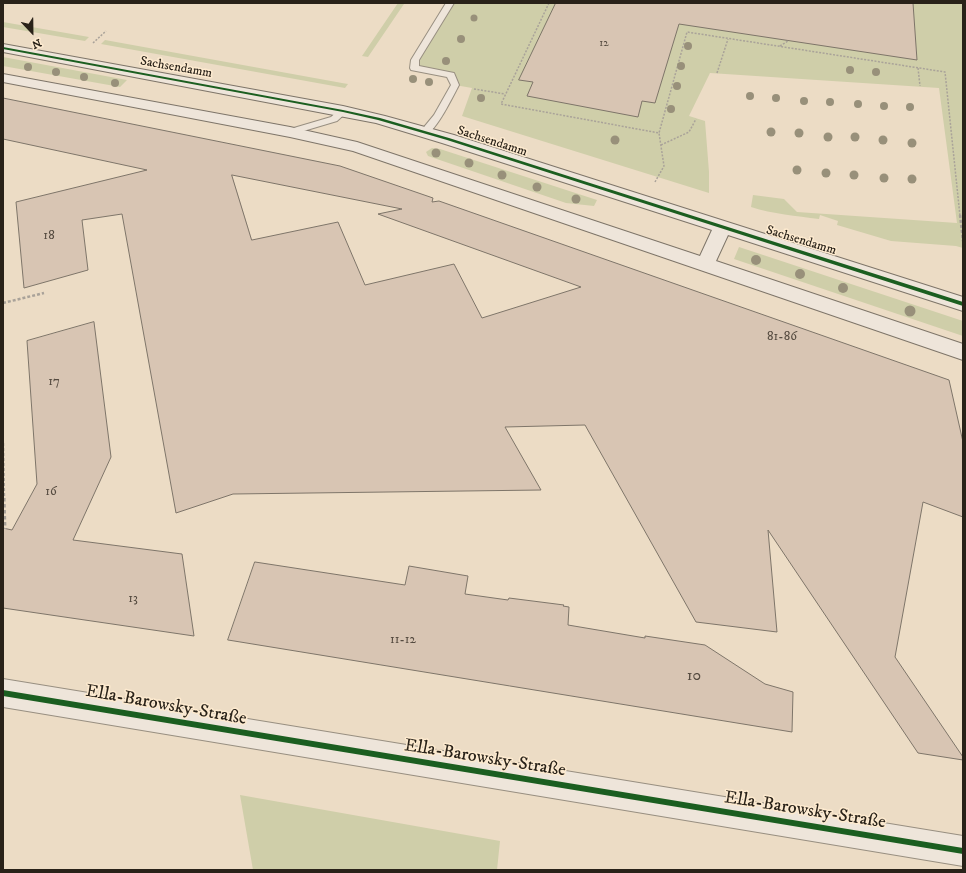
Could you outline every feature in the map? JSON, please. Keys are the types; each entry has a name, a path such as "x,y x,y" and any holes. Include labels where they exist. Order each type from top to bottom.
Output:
{"main road":[{"name":"Sachsendamm","path":"3,48 342,111 413,146 705,265 963,352"},
{"name":"Sachsendamm","path":"3,78 343,143 413,146 722,228 963,304"},
{"path":"705,265 722,228"},
{"name":"Ella-Barowsky-Straße","path":"3,693 963,851"}],"lane":[{"path":"413,146 438,116 455,85 451,75 414,68 414,60 450,3"},
{"path":"290,132 334,119 342,111"}],"path":[{"path":"550,3 501,104 659,133"},
{"path":"90,46 106,31"},
{"path":"654,183 664,166 659,133 687,32 945,72 963,241"},
{"path":"717,73 728,39"},
{"path":"780,47 788,40"},
{"path":"918,68 920,86"},
{"path":"472,88 505,94"},
{"path":"661,145 689,132 696,119"},
{"path":"3,303 44,293"},
{"path":"3,443 5,529"}],"green space":[{"path":"398,3 404,4 368,57 362,56"},
{"path":"450,3 963,3 963,248 956,246 891,241 837,225 838,221 820,215 819,219 776,213 751,207 753,195 784,199 797,212 957,223 939,88 710,73 689,116 705,121 709,193 462,116 472,88 455,85 451,75 414,68"},
{"path":"3,22 89,37 85,41 3,27"},
{"path":"105,40 348,84 345,88 101,44"},
{"path":"3,57 127,80 120,87 3,66"},
{"path":"432,148 440,149 597,200 594,206 566,203 428,156 426,152"},
{"path":"739,247 963,321 963,336 734,259"},
{"path":"240,795 500,841 497,870 253,870"}],"building":[{"path":"556,3 913,3 917,60 679,24 655,103 642,101 638,117 527,96 533,82 519,80"},
{"path":"3,98 340,166 433,198 432,202 439,201 949,380 963,442 963,517 923,502 895,657 963,757 963,760 918,753 768,530 777,632 696,622 585,425 505,427 541,490 233,494 176,513 122,214 82,220 88,270 24,288 16,202 147,170 3,139","holes":["232,175 402,209 378,214 581,287 482,318 454,264 365,285 338,222 252,240"]},
{"path":"94,322 111,457 73,540 182,554 194,636 3,608 3,528 12,530 37,484 27,341"},
{"path":"255,562 405,585 409,566 468,576 465,594 508,600 509,598 564,605 563,606 569,607 568,625 645,638 645,636 705,645 765,684 793,692 792,732 228,640"}],"cycle path":[{"path":"3,48 379,119 448,139 963,304"},
{"path":"3,693 963,851"}]}
